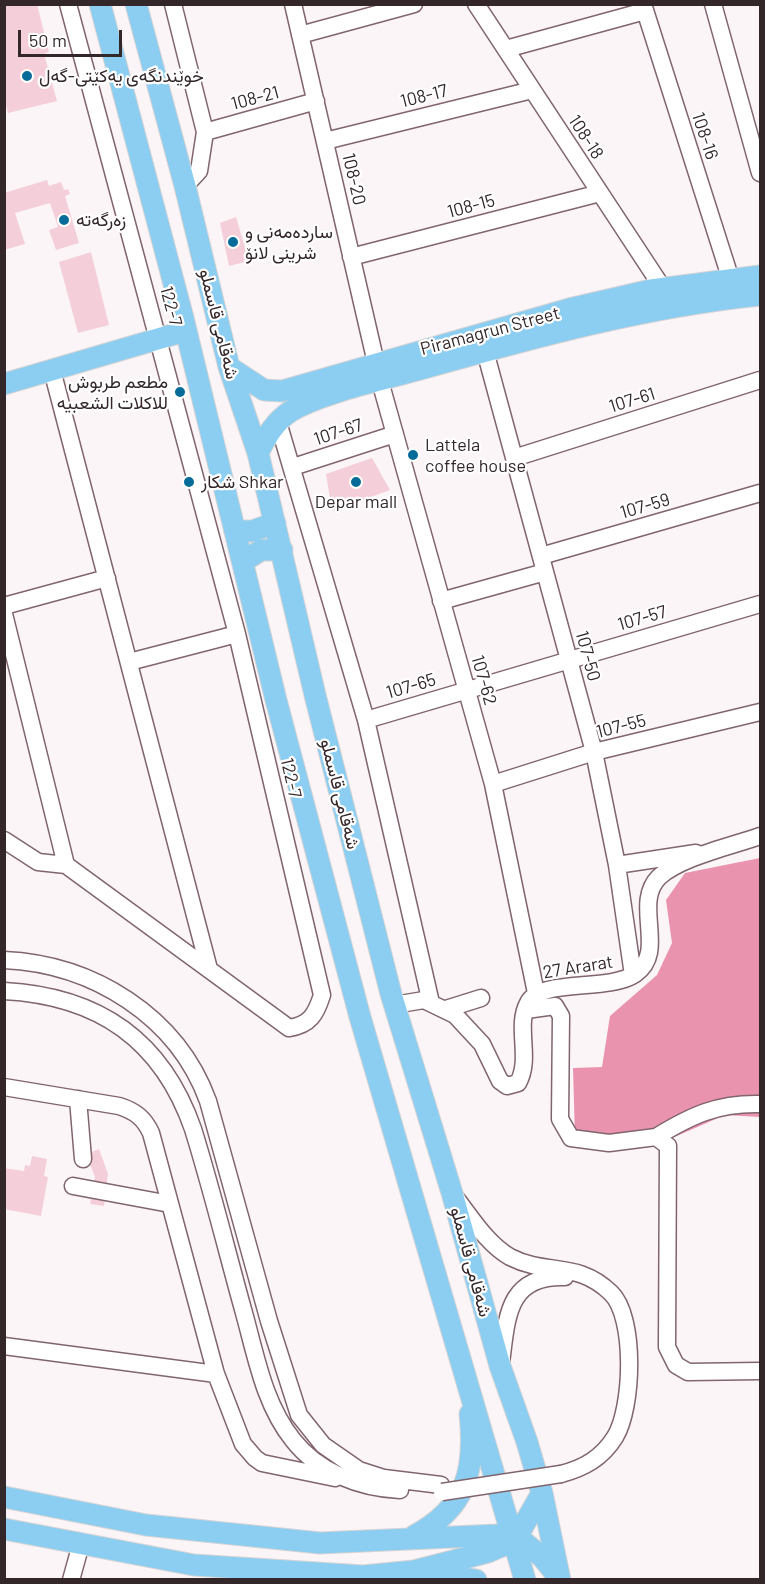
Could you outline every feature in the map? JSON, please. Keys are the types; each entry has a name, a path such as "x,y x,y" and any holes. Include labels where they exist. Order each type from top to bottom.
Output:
{"main road":[{"name":"شەقامی قاسملو","path":"100,4 244,561 276,700 360,1017 513,1532 525,1580"},
{"name":"شەقامی قاسملو","path":"136,4 185,186 229,367 258,453 315,695 394,1005 452,1193 500,1366 542,1492 560,1580"},
{"name":"Piramagrun Street","path":"258,453 267,434 290,411 378,372 569,309 651,290 760,276"},
{"name":"Piramagrun Street","path":"229,367 264,390 282,391 485,351 655,308 760,295"},
{"path":"4,384 52,370 184,324"},
{"path":"4,371 158,332"},
{"path":"236,531 252,531 275,523"},
{"path":"244,561 261,550 282,549"},
{"path":"412,1538 446,1515 458,1501 465,1484 472,1434 466,1375"},
{"path":"4,1497 146,1525 320,1543 497,1536 522,1528 542,1492"},
{"path":"4,1529 81,1544 200,1572 358,1578 414,1571 488,1552 502,1546 513,1532"},
{"path":"513,1532 543,1558 560,1580"},
{"path":"414,1571 476,1580"},
{"path":"533,1580 539,1580"}],"street":[{"name":"122-7","path":"66,865 289,1028 306,1023 314,1017 322,995 237,634 158,332 68,4"},
{"path":"172,4 205,132 199,171 185,186"},
{"name":"108-20","path":"293,4 378,372"},
{"path":"300,35 414,4"},
{"name":"108-18","path":"476,4 664,290"},
{"path":"713,4 760,173"},
{"path":"506,49 644,8"},
{"name":"108-16","path":"644,8 731,280"},
{"name":"108-17","path":"325,141 532,90"},
{"name":"108-21","path":"205,132 316,102"},
{"name":"108-15","path":"351,257 600,193"},
{"name":"107-50","path":"485,351 594,752 617,865 633,975"},
{"path":"52,370 209,969"},
{"name":"107-62","path":"378,372 493,784 536,993"},
{"name":"107-61","path":"514,458 760,380"},
{"path":"278,422 366,720 439,1006"},
{"name":"107-67","path":"293,467 395,434"},
{"name":"107-59","path":"441,601 543,564 760,493"},
{"path":"4,606 107,578"},
{"name":"107-57","path":"466,690 760,604"},
{"path":"4,614 66,865 38,862 4,840"},
{"path":"129,662 237,634"},
{"name":"107-65","path":"366,720 466,690"},
{"name":"107-55","path":"493,784 594,752 760,712"},
{"name":"27 Ararat","path":"439,1006 462,1021 482,1044 500,1081 507,1086 518,1083 524,1074 526,1010 528,1002 536,993 559,987 599,986 633,975 643,968 650,952 648,901 655,883 668,871 707,854 760,836"},
{"path":"617,865 681,854 707,854"},
{"path":"4,960 50,966 76,973 113,990 146,1013 174,1042 196,1073 208,1101 291,1394 306,1426 332,1453 359,1470 384,1478 441,1488"},
{"path":"4,990 72,1002 110,1021 135,1038 157,1059 180,1097 203,1162 265,1386 278,1419 310,1458 327,1470 356,1483"},
{"path":"394,1005 424,1000 439,1006 481,998"},
{"path":"526,1010 555,1006 561,1016 560,1119 570,1138 609,1143 656,1137 691,1115 735,1103 760,1104"},
{"path":"4,1087 125,1108 147,1124 216,1374 243,1444 255,1458 271,1465 388,1490 441,1488 581,1468 598,1458 619,1429 627,1399 627,1330 623,1312 611,1293 582,1272 534,1265 501,1250 486,1236 452,1193"},
{"path":"78,1099 78,1129 83,1159"},
{"path":"656,1137 668,1146 667,1347 676,1365 688,1372 760,1371"},
{"path":"203,1162 212,1165 225,1159"},
{"path":"73,1186 170,1204"},
{"path":"216,1209 229,1205 238,1208"},
{"path":"500,1366 508,1310 517,1295 533,1282 556,1277 580,1280 603,1295 613,1309 618,1324 620,1348 614,1410 609,1429 586,1456 560,1470"},
{"path":"4,1346 216,1374"},
{"path":"71,1580 81,1544"}],"shaded area":[{"path":"760,858 760,1117 725,1115 656,1145 575,1138 573,1068 602,1067 610,1016 657,975 672,943 666,900 685,873"}],"building":[{"name":"خوێندنگەی یەکێتی-گەل","path":"8,4 37,4 49,52 44,54 57,101 8,113 4,98 4,8"},
{"name":"زەرگەتە","path":"47,180 49,186 61,182 64,190 68,189 70,194 65,196 79,243 56,250 49,230 58,227 50,203 15,213 25,244 4,250 4,193"},
{"name":"ساردەمەنی و شرینی لانۆ","path":"236,217 249,261 229,266 220,223"},
{"path":"91,252 109,325 78,333 59,262"},
{"name":"Depar mall","path":"372,458 390,490 332,511 326,474"},
{"path":"99,1149 108,1174 104,1206 90,1204 95,1177 86,1154"},
{"path":"32,1156 47,1159 44,1176 48,1177 41,1216 4,1209 4,1168 24,1171 25,1165 30,1166"}],"place":[{"name":"خوێندنگەی یەکێتی-گەل","path":"27,76"},
{"name":"زەرگەتە","path":"64,220"},
{"name":"ساردەمەنی و شرینی لانۆ","path":"233,242"},
{"name":"مطعم طربوش للاكلات الشعبيه","path":"180,392"},
{"name":"Lattela coffee house","path":"413,455"},
{"name":"شکار Shkar","path":"189,482"},
{"name":"Depar mall","path":"356,482"}]}
